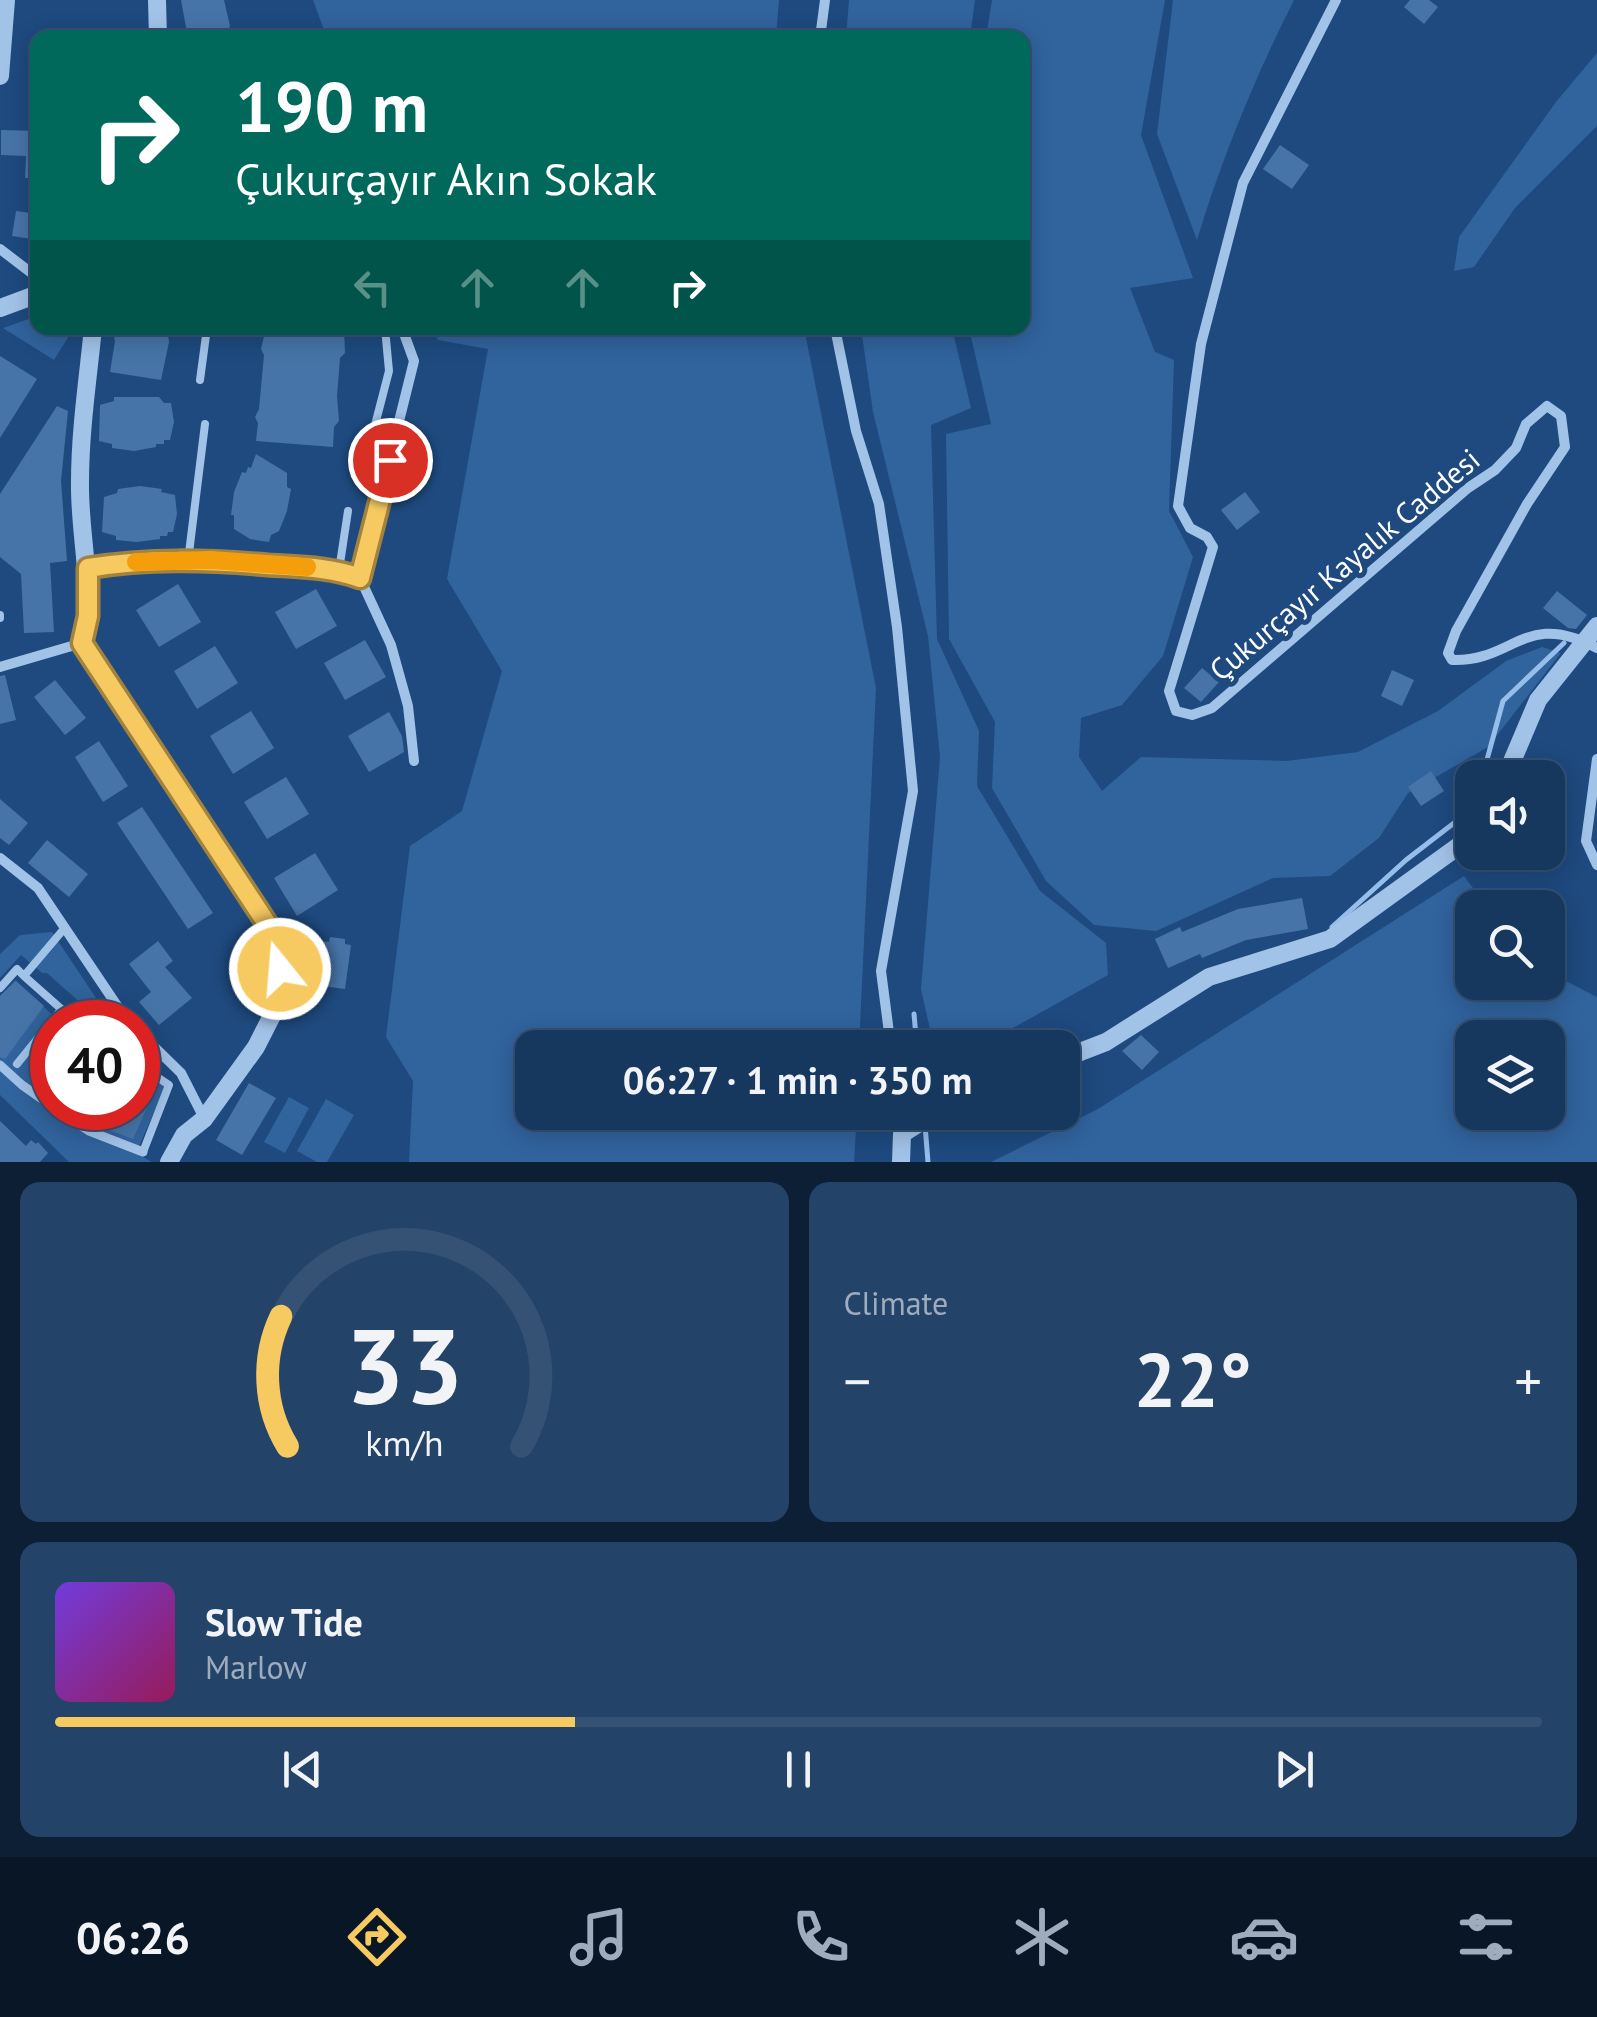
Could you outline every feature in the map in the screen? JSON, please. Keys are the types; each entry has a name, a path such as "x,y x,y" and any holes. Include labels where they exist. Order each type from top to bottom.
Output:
{"street":[{"path":"0,17 6,0"},
{"path":"0,76 6,0"},
{"path":"156,0 158,30"},
{"path":"821,30 825,0"},
{"name":"Çukurçayır Kayalık Caddesi","path":"1336,0 1243,182 1200,344 1178,506 1190,528 1207,538 1213,547 1169,691 1176,711 1192,715 1212,708 1468,488 1495,470 1516,448 1526,424 1547,406 1561,416 1565,447 1527,504 1448,653 1452,660 1473,660 1521,639 1550,632 1592,646"},
{"path":"0,249 30,272"},
{"path":"0,308 30,297"},
{"path":"92,335 80,483 88,568 88,616 82,643 279,942 282,996 256,1047 204,1119 184,1135 169,1162"},
{"path":"405,335 414,361 360,578 391,645 408,706 414,762"},
{"path":"836,335 856,431 879,504 897,627 913,791 881,971 889,1030"},
{"path":"88,568 120,562 188,561 338,570 360,578"},
{"path":"1512,760 1538,700 1592,646 1597,626"},
{"path":"0,667 82,643"},
{"path":"1597,759 1586,841 1597,865"},
{"path":"1080,1052 1106,1042 1209,978 1330,940 1455,849"},
{"path":"0,858 38,888 113,1000"},
{"path":"160,1052 181,1073 204,1119"},
{"path":"0,1065 30,1091"},
{"path":"88,1130 143,1152"},
{"path":"902,1162 908,1130"}],"lane":[{"path":"200,380 206,335"},
{"path":"368,452 389,371 386,335"},
{"path":"188,561 205,424"},
{"path":"338,570 348,511"},
{"path":"24,976 64,930"},
{"path":"0,988 17,969 49,1000"},
{"path":"17,1064 30,1048"},
{"path":"160,1080 169,1086 160,1109"},
{"path":"143,1152 152,1130"}],"shaded area":[{"path":"313,0 779,0 777,30 324,30"},
{"path":"849,0 975,0 971,30 847,30"},
{"path":"992,0 1165,0 1141,135 1193,278 1130,288 1155,352 1174,360 1169,511 1193,557 1163,656 1122,705 1081,718 1079,757 1102,791 1141,757 1286,761 1358,752 1438,711 1506,661 1542,647 1561,653 1488,747 1465,760 1455,760 1455,766 1408,793 1379,838 1330,876 1273,878 1156,931 1094,925 1046,881 992,788 995,722 949,639 946,434 991,424 971,335 1030,335 1030,30 987,30"},
{"path":"1173,0 1294,0 1240,118 1197,240 1157,134"},
{"path":"1597,53 1597,126 1515,208 1474,267 1454,271 1459,237 1556,102"},
{"path":"30,318 30,335 70,335 54,360 3,328"},
{"path":"436,335 805,335 876,688 860,1030 515,1030 515,1130 856,1130 854,1162 409,1162 413,1081 386,1037 410,846 462,811 502,671 447,579 488,349 438,340"},
{"path":"862,335 954,335 971,408 931,425 937,639 979,731 977,786 1040,891 1106,943 1108,975 1009,1030 930,1030 921,989 940,757 928,636 873,412"},
{"path":"1464,876 1474,890 1455,890 1455,1000 1565,1000 1565,981 1597,997 1597,1162 991,1162 1056,1130 1080,1130 1080,1118"},
{"path":"52,932 97,1000 77,1000 21,955 0,978 0,954 20,935"},
{"path":"15,980 36,1000 30,1000 30,1124 0,1095 0,996"},
{"path":"289,1097 309,1108 285,1153 264,1142"},
{"path":"326,1099 354,1115 327,1162 317,1162 297,1151"},
{"path":"36,1130 146,1130 136,1153 152,1162 69,1162"}],"building":[{"path":"181,0 224,0 228,30 187,30"},
{"path":"1410,0 1429,0 1438,7 1424,24 1404,7"},
{"path":"1,130 30,131 30,178 25,178 26,156 1,155"},
{"path":"1280,145 1309,165 1292,189 1263,169"},
{"path":"16,211 30,213 30,239 12,236"},
{"path":"114,335 168,335 161,380 110,372"},
{"path":"264,335 344,335 337,396 339,421 334,427 333,447 256,441 255,417 264,355 261,349"},
{"path":"0,356 37,379 0,438"},
{"path":"114,397 159,397 164,403 171,403 174,422 170,440 134,451 112,448 112,444 99,441 100,405 114,401"},
{"path":"57,406 68,411 61,481 67,561 50,563 54,632 24,633 21,574 0,557 0,494"},
{"path":"256,454 287,473 287,487 291,489 279,531 271,535 269,542 250,539 234,529 231,515 242,472 251,468"},
{"path":"140,486 175,495 177,514 173,532 160,539 137,542 116,540 116,536 102,532 104,497 118,489"},
{"path":"1245,492 1260,512 1237,530 1221,510"},
{"path":"178,584 201,622 159,647 136,610"},
{"path":"316,589 337,626 296,649 275,612"},
{"path":"1557,591 1587,615 1576,629 1568,628 1543,608"},
{"path":"365,640 386,677 345,700 324,663"},
{"path":"215,646 238,683 197,709 174,671"},
{"path":"1202,668 1219,682 1201,702 1184,688"},
{"path":"1392,670 1414,680 1402,706 1381,696"},
{"path":"5,675 16,720 0,724 0,676"},
{"path":"55,680 86,718 65,735 34,697"},
{"path":"251,711 274,748 233,774 210,736"},
{"path":"389,712 402,736 404,752 369,772 348,736"},
{"path":"99,741 128,786 103,802 75,757"},
{"path":"1431,771 1444,791 1421,806 1408,787"},
{"path":"286,777 309,814 267,839 244,802"},
{"path":"0,799 28,823 9,845 0,838"},
{"path":"142,807 213,913 188,929 117,823"},
{"path":"47,840 88,874 69,897 28,863"},
{"path":"315,853 338,890 297,916 274,878"},
{"path":"1302,898 1308,929 1246,940 1168,968 1155,939 1238,909"},
{"path":"330,937 345,939 345,944 351,945 345,989 315,985 321,941 329,942"},
{"path":"158,941 173,961 165,967 192,998 160,1024 160,1000 141,1000 151,992 129,964"},
{"path":"16,981 37,1000 30,1000 30,1025 5,1059 0,1057 0,996"},
{"path":"1141,1035 1159,1052 1142,1070 1122,1051"},
{"path":"249,1083 276,1098 242,1155 216,1140"},
{"path":"0,1121 26,1146 31,1140 38,1142 48,1153 40,1162 0,1162"},
{"path":"109,1130 137,1130 133,1139"}],"waterway":[{"path":"1487,760 1503,701 1564,643"},
{"path":"1332,927 1406,860 1455,822"},
{"path":"914,1014 915,1030"},
{"path":"925,1130 928,1162"}],"slow traffic":[{"path":"136,562 211,560 307,567"}],"route":[{"path":"280,969 279,942 82,643 88,616 88,568 120,562 211,560 338,570 360,578 390,460"}]}
